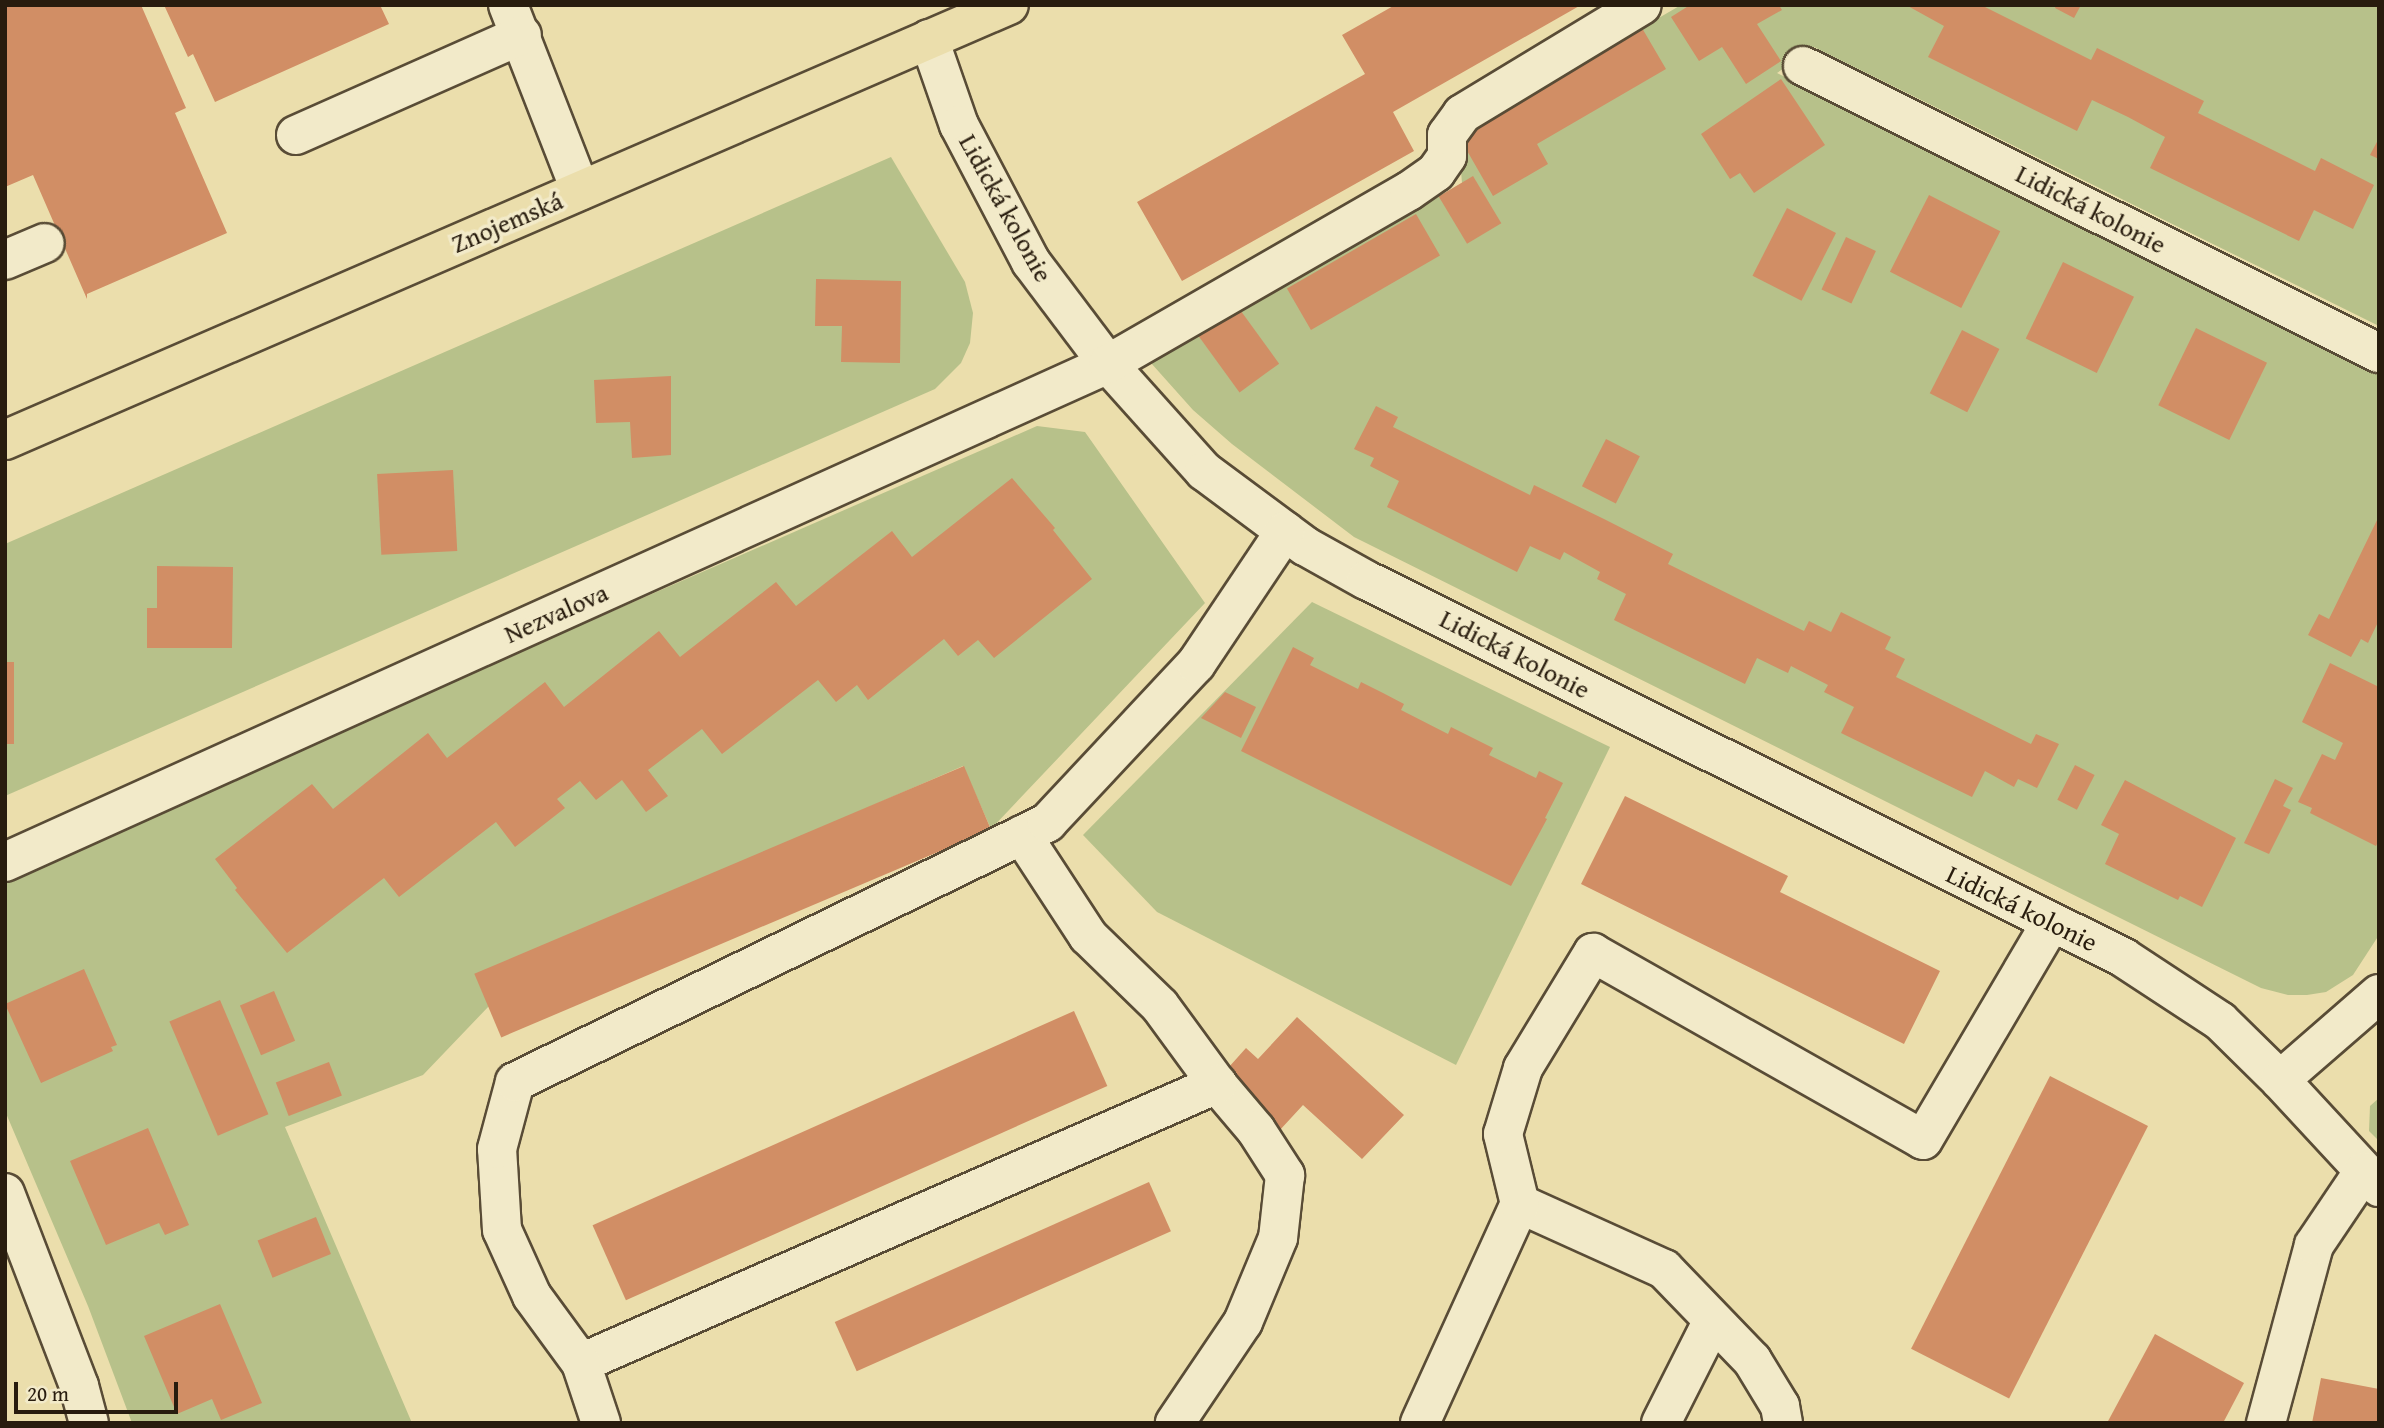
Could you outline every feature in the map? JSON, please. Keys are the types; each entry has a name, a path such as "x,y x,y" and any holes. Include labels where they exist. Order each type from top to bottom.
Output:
{"main road":[{"name":"Znojemská","path":"5,440 1009,5"}],"street":[{"name":"Nezvalova","path":"5,862 1108,364 1409,191 1436,172 1447,156 1447,135 1462,114 1642,5"},
{"path":"296,135 515,20 580,190"},
{"name":"Lidická kolonie","path":"929,39 959,125 1031,262 1108,364 1204,471 1285,531 1366,580 2124,958 2220,1021 2280,1080 2372,1179"},
{"name":"Lidická kolonie","path":"1803,66 2379,353"},
{"path":"5,260 45,243"},
{"path":"601,1423 581,1363 532,1296 502,1230 497,1149 515,1082 1047,823 1196,664 1285,531"},
{"path":"1022,835 1088,936 1160,1006 1217,1084 1256,1130 1285,1175 1278,1238 1243,1322 1175,1423"},
{"path":"1420,1423 1520,1204 1503,1134 1523,1068 1593,953 1923,1140 2051,923"},
{"path":"2280,1080 2379,994"},
{"path":"581,1363 1217,1084"},
{"path":"2266,1423 2314,1245 2372,1179"},
{"path":"5,1193 79,1386 89,1423"},
{"path":"1520,1204 1664,1269 1752,1360 1780,1406 1783,1423"},
{"path":"1661,1423 1713,1320"}],"green space":[{"path":"1681,5 2379,5 2379,326 1814,47 1777,73 2379,372 2379,935 2353,975 2326,992 2307,995 2288,995 2261,988 1354,537 1232,444 1193,410 1151,363 1462,183 1458,135"},
{"path":"891,157 965,282 973,313 970,343 961,363 935,389 5,796 5,544"},
{"path":"1037,426 1085,432 1205,603 991,829 963,766 477,978 489,1006 423,1075 285,1127 412,1423 132,1423 88,1306 5,1111 5,876"},
{"path":"1312,602 1610,747 1456,1065 1157,912 1083,835"},
{"path":"2379,1098 2379,1141 2369,1131 2370,1106"}],"building":[{"path":"5,5 141,5 186,108 175,113 227,233 87,294 87,299 33,175 5,187"},
{"path":"164,5 380,5 389,24 215,102 193,54 188,57"},
{"path":"1395,5 1581,5 1393,112 1414,151 1182,281 1137,202 1365,74 1342,35"},
{"path":"1690,5 1779,5 1782,10 1757,24 1781,61 1746,84 1722,47 1699,61 1671,17"},
{"path":"1906,5 1981,5 2091,60 2097,48 2204,101 2198,113 2315,171 2321,158 2374,185 2353,229 2314,210 2299,241 2150,168 2165,137 2128,117 2092,100 2077,131 1928,57 1944,26"},
{"path":"2056,5 2081,5 2074,18 2055,8"},
{"path":"1642,28 1666,69 1537,144 1548,164 1493,196 1458,135"},
{"path":"1781,79 1825,145 1754,193 1740,173 1730,179 1701,134"},
{"path":"2379,138 2379,159 2370,155"},
{"path":"1473,176 1501,223 1467,244 1439,197"},
{"path":"1929,195 2000,231 1961,308 1890,272"},
{"path":"1787,208 1836,233 1802,301 1752,276"},
{"path":"1416,214 1440,256 1311,330 1287,288"},
{"path":"1846,237 1876,251 1851,304 1821,290"},
{"path":"2063,262 2134,297 2097,373 2026,338"},
{"path":"816,279 901,281 900,363 841,362 842,326 815,326"},
{"path":"1238,307 1279,364 1240,392 1198,336"},
{"path":"2196,328 2267,363 2229,440 2158,405"},
{"path":"1962,330 1999,349 1967,412 1930,393"},
{"path":"671,376 671,455 632,458 630,422 596,423 594,380"},
{"path":"1376,406 1398,417 1393,427 1530,495 1534,485 1604,519 1673,554 1668,564 1804,631 1809,621 1831,632 1841,612 1891,637 1885,649 1905,659 1896,677 2031,744 2036,734 2059,744 2037,788 2018,779 2014,787 1985,771 1972,797 1841,733 1854,707 1824,692 1828,685 1791,666 1788,673 1757,658 1745,684 1614,620 1626,594 1597,579 1600,572 1564,552 1560,560 1530,546 1517,572 1387,507 1399,481 1370,466 1374,458 1354,449"},
{"path":"1606,439 1640,456 1616,503 1582,486"},
{"path":"453,470 457,551 381,555 377,474"},
{"path":"1012,478 1055,528 1053,530 1092,579 994,658 978,640 958,656 944,639 868,700 857,685 836,702 818,680 722,754 702,729 648,770 668,796 646,812 622,780 596,800 580,781 557,799 565,808 515,847 496,822 399,897 384,878 287,953 235,890 237,888 215,859 312,784 333,809 428,733 447,758 545,682 564,707 659,631 680,657 776,582 796,606 892,531 912,557"},
{"path":"2379,516 2379,620 2368,643 2361,639 2351,657 2308,635 2319,614 2329,619"},
{"path":"157,566 233,567 232,648 147,648 147,608 157,608"},
{"path":"1293,647 1314,658 1310,665 1358,689 1361,682 1383,693 1404,704 1401,710 1448,734 1451,727 1493,748 1489,755 1536,778 1539,771 1563,783 1511,886 1241,751"},
{"path":"5,662 14,662 14,744 5,744"},
{"path":"2330,663 2379,687 2379,840 2376,846 2310,813 2312,808 2298,802 2322,754 2335,760 2343,743 2302,722"},
{"path":"1225,692 1256,707 1241,738 1201,718"},
{"path":"2075,765 2095,775 2077,810 2057,800"},
{"path":"964,766 991,830 501,1037 474,974"},
{"path":"2275,779 2293,788 2283,806 2291,810 2269,854 2244,843"},
{"path":"2125,780 2236,838 2202,907 2180,896 2178,900 2105,864 2119,834 2101,825"},
{"path":"1625,796 1788,876 1780,892 1940,971 1904,1044 1581,884"},
{"path":"84,969 117,1045 111,1047 113,1051 41,1083 5,1004"},
{"path":"274,991 295,1041 261,1055 240,1005"},
{"path":"220,1000 268,1114 218,1136 169,1021"},
{"path":"1074,1011 1107,1086 626,1300 593,1225"},
{"path":"1297,1017 1404,1115 1362,1159 1303,1105 1279,1131 1220,1077 1246,1048 1258,1059"},
{"path":"329,1062 342,1096 289,1116 276,1082"},
{"path":"2050,1076 2148,1126 2009,1399 1911,1349"},
{"path":"148,1128 189,1225 165,1235 159,1223 106,1245 70,1161"},
{"path":"1149,1182 1171,1231 857,1371 835,1322"},
{"path":"316,1217 331,1254 273,1278 258,1241"},
{"path":"220,1304 262,1403 221,1420 212,1399 177,1414 144,1336"},
{"path":"2155,1334 2244,1383 2223,1423 2107,1423"},
{"path":"2321,1378 2379,1389 2379,1423 2312,1423"}]}
